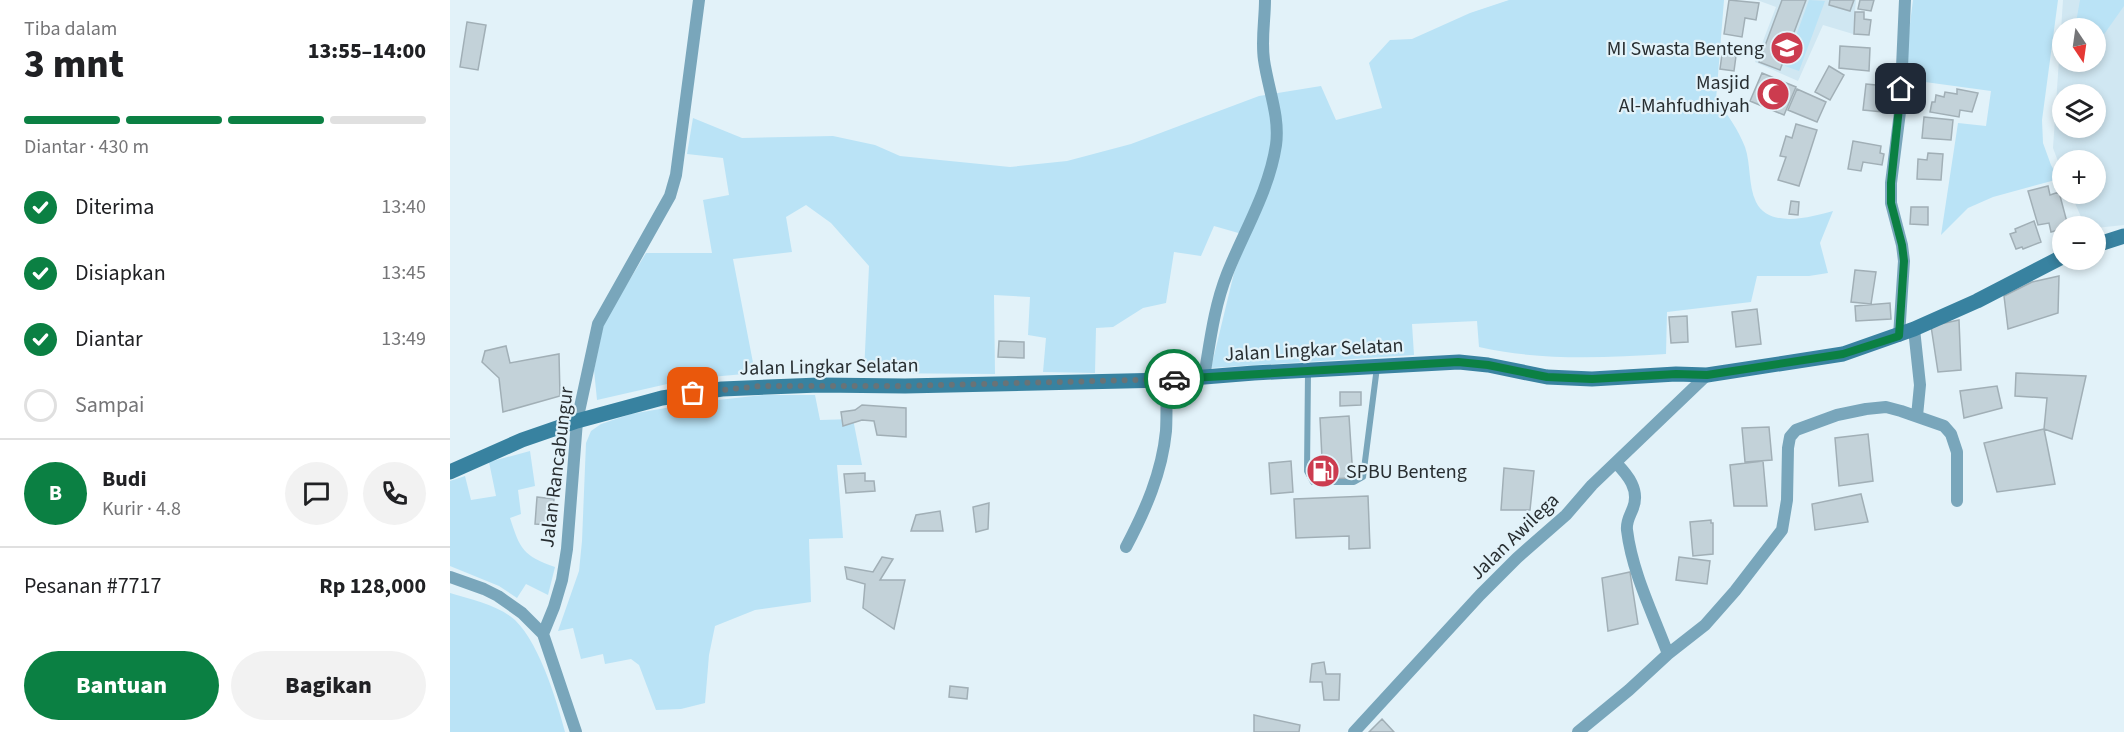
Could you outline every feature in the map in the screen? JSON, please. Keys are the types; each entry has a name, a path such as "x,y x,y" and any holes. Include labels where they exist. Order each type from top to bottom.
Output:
{"street":[{"name":"Jalan Rancabungur","path":"543,634 554,608 567,549 577,421 598,324 670,196 676,175 699,0"},
{"path":"1204,376 1213,320 1227,276 1258,207 1276,144 1276,111 1268,87 1263,56 1265,0"},
{"path":"1899,336 1904,261 1891,203 1891,183 1900,112 1905,0"},
{"path":"2106,242 2124,236"},
{"name":"Jalan Lingkar Selatan","path":"450,472 522,440 577,421 662,398 761,386 904,386 1167,380 1458,362 1488,365 1547,377 1592,379 1676,374 1707,375 1843,354 1899,336 1977,301 2052,262"},
{"path":"1914,329 1920,385 1917,416"},
{"name":"Jalan Awilega","path":"1354,732 1480,595 1707,375"},
{"path":"1126,547 1150,498 1158,469 1166,433 1167,380"},
{"path":"1578,732 1705,625 1735,591 1782,530 1787,500 1788,448 1790,437 1796,430 1837,415 1886,407 1944,426 1951,434 1957,452 1957,501"},
{"path":"1616,464 1625,472 1635,493 1634,506 1627,520 1627,530 1637,571 1668,654"},
{"path":"450,577 498,596 522,613 543,634 576,732"}],"lane":[{"path":"1308,370 1307,471 1309,478 1313,482 1354,482 1363,477 1377,366"}],"shaded area":[{"path":"1509,0 1724,0 1716,100 1732,122 1745,147 1753,195 1762,210 1771,216 1792,219 1833,211 1820,243 1828,273 1809,276 1757,276 1751,302 1667,312 1666,354 1572,357 1526,355 1479,347 1477,321 1412,324 1414,355 1211,368 1234,273 1249,236 1214,226 1201,256 1174,252 1166,303 1143,308 1113,327 1096,328 1095,373 1043,372 1046,338 1028,335 1030,297 994,295 995,374 864,373 869,266 831,223 806,205 786,217 792,252 733,259 755,373 689,379 597,400 594,370 604,322 646,253 712,253 703,200 729,195 723,158 687,154 693,118 742,138 833,136 875,145 900,156 1010,167 1067,161 1131,144 1259,96 1321,86 1336,120 1382,108 1369,63 1390,40 1412,39 1470,13"},
{"name":"MI Swasta Benteng","path":"1757,0 1856,0 1853,34 1823,25 1798,81 1755,62 1776,7"},
{"path":"1809,0 1825,1 1799,71 1785,66"},
{"path":"1913,0 2058,0 2056,18 2052,18 2052,45 2042,120 2043,143 2052,167 2052,181 1993,197 1968,208 1941,235 1958,123 1986,126 1991,91 1903,79"},
{"path":"2063,0 2124,0 2124,225 2106,227 2106,216 2081,216 2075,204 2106,204 2106,150 2054,150 2054,138 2106,138 2106,84 2057,84 2058,72 2106,72 2106,18 2062,18"},
{"path":"2080,0 2124,0 2124,6 2106,32 2106,18 2077,18"},
{"path":"763,395 815,395 820,420 853,419 862,465 837,465 843,538 809,539 811,602 755,610 715,626 709,655 705,703 681,709 656,710 639,665 631,659 605,664 603,654 581,659 573,628 558,631 579,571 586,443 591,431 601,424 631,414 700,402"},
{"path":"530,451 535,486 518,490 521,514 510,518 524,550 536,559 555,567 548,595 526,584 517,598 499,586 450,566 450,481 465,476 471,500 496,496 489,462"},
{"path":"450,593 496,608 520,625 545,670 565,732 450,732"}],"building":[{"path":"1729,0 1759,3 1756,20 1745,18 1742,37 1724,34"},
{"path":"1782,0 1806,0 1780,70 1759,62"},
{"path":"1830,0 1854,0 1850,11 1829,5"},
{"path":"1860,0 1874,0 1871,11 1858,9"},
{"path":"1855,12 1864,12 1864,19 1871,20 1869,35 1854,34"},
{"path":"467,22 486,25 478,70 460,67"},
{"path":"1840,46 1870,48 1869,71 1839,68"},
{"path":"1722,54 1736,56 1734,71 1720,69"},
{"path":"1829,66 1844,75 1830,100 1815,92"},
{"name":"Masjid Al-Mahfudhiyah","path":"1762,73 1796,87 1784,115 1750,101"},
{"path":"1866,84 1886,86 1883,112 1863,110"},
{"path":"1797,89 1826,102 1817,122 1788,110"},
{"path":"1957,89 1978,93 1972,112 1960,110 1959,117 1930,112 1936,95 1944,97 1945,92 1957,94"},
{"path":"1924,117 1953,120 1951,140 1922,138"},
{"path":"1796,124 1817,130 1799,186 1778,180 1786,157 1780,156 1786,136 1792,138"},
{"path":"1853,141 1881,146 1880,153 1884,154 1882,165 1863,162 1861,171 1848,169"},
{"path":"1928,153 1943,154 1941,180 1917,179 1918,159 1927,160"},
{"path":"2048,186 2050,195 2052,194 2052,204 2062,204 2065,216 2052,216 2052,232 2049,223 2038,225 2028,191"},
{"path":"1791,201 1799,202 1798,215 1789,214"},
{"path":"1911,207 1928,207 1928,225 1910,224"},
{"path":"2034,221 2041,242 2023,249 2022,247 2016,249 2010,234 2016,232 2015,229"},
{"path":"1855,270 1876,272 1871,304 1851,302"},
{"path":"2059,276 2058,313 2008,329 2004,296 2032,282"},
{"path":"1890,303 1891,319 1856,321 1855,306"},
{"path":"1757,309 1761,344 1736,347 1732,312"},
{"path":"1687,316 1688,342 1671,343 1669,317"},
{"path":"1959,320 1961,370 1938,372 1931,326"},
{"path":"999,341 1024,342 1024,358 998,357"},
{"path":"506,346 510,363 559,354 560,396 503,412 499,378 482,362 485,351"},
{"path":"2016,373 2086,376 2072,439 2044,429 2047,398 2015,396"},
{"path":"1997,386 2002,408 1964,418 1960,391"},
{"path":"1340,392 1361,392 1361,405 1340,406"},
{"path":"862,405 906,408 906,437 877,435 874,421 862,420 843,426 841,412 855,410"},
{"path":"1349,416 1353,478 1323,479 1320,418"},
{"path":"1769,427 1772,460 1745,462 1742,428"},
{"path":"2044,429 2055,484 1997,492 1984,443"},
{"path":"1868,434 1873,481 1839,486 1835,438"},
{"path":"1291,461 1293,492 1271,494 1269,463"},
{"path":"1763,461 1767,506 1734,506 1730,465"},
{"path":"1504,468 1534,471 1530,510 1501,510"},
{"path":"865,473 865,481 874,481 875,491 846,493 844,474"},
{"path":"1861,494 1868,522 1815,530 1812,504"},
{"path":"1368,496 1370,548 1349,549 1349,536 1296,538 1294,499"},
{"path":"537,497 554,499 552,525 535,524"},
{"path":"989,503 988,529 976,532 973,507"},
{"path":"940,511 943,531 911,531 916,515"},
{"path":"1711,520 1713,523 1713,554 1693,556 1690,522"},
{"path":"882,557 893,559 880,580 905,580 894,629 863,608 865,584 847,579 845,567 873,572"},
{"path":"1679,557 1710,561 1707,584 1676,580"},
{"path":"1630,572 1638,624 1608,631 1602,578"},
{"path":"1324,662 1326,674 1340,674 1339,700 1324,700 1322,682 1310,682 1312,664"},
{"path":"950,686 968,688 967,699 949,697"},
{"path":"1254,715 1300,725 1299,732 1254,732"},
{"path":"1382,719 1394,732 1369,732"}],"way so far":[{"path":"693,393 761,386 904,386 1174,379"}],"place":[{"name":"MI Swasta Benteng","path":"1787,48"},
{"name":"Masjid Al-Mahfudhiyah","path":"1773,94"},
{"name":"SPBU Benteng","path":"1323,471"}],"route":[{"path":"1174,379 1458,362 1488,365 1547,377 1592,379 1676,374 1707,375 1843,354 1899,336 1904,261 1891,203 1891,183 1901,89"}]}
